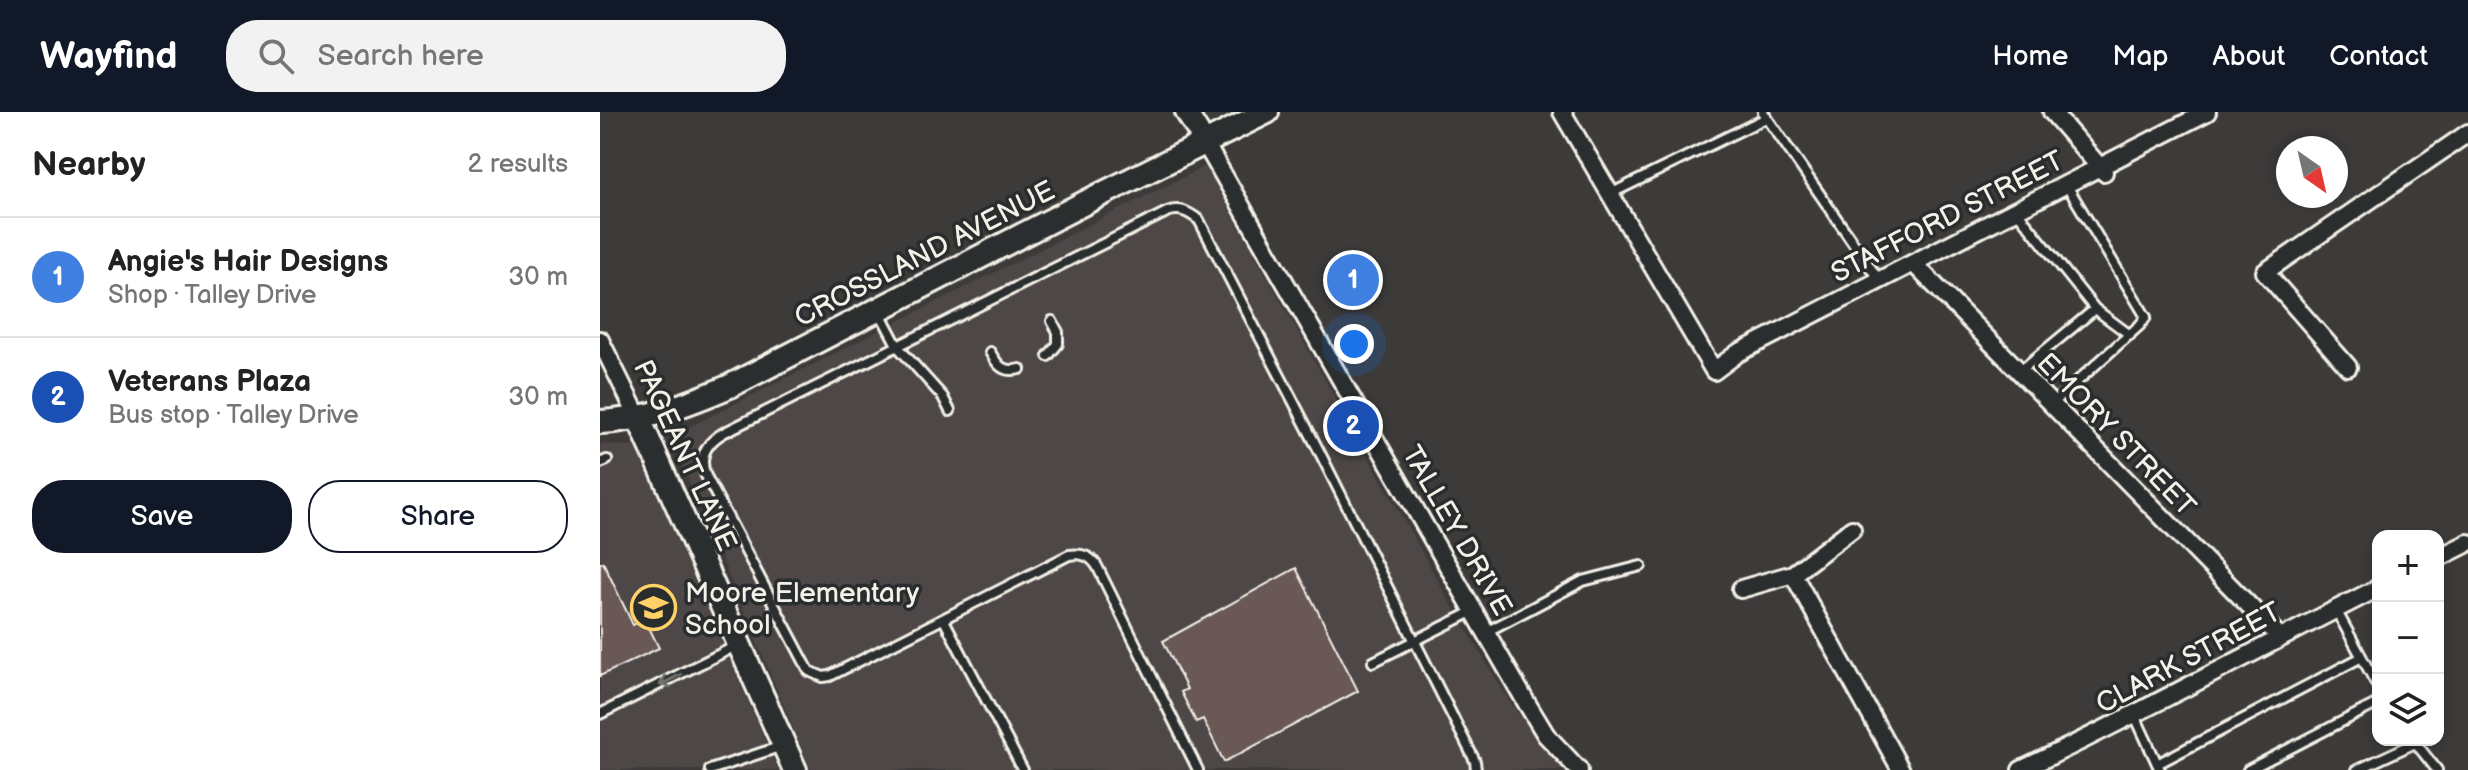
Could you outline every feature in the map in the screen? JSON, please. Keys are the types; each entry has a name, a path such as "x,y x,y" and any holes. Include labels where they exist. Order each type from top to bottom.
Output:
{"main road":[{"name":"CROSSLAND AVENUE","path":"600,422 639,419 682,406 730,386 1267,112"},
{"name":"PAGEANT LANE","path":"639,419 795,770"}],"street":[{"path":"1186,112 1205,143"},
{"path":"1562,112 1610,194"},
{"path":"2052,112 2101,169"},
{"name":"STAFFORD STREET","path":"1610,194 1714,371 1738,353 2207,112"},
{"path":"2348,367 2265,272 2468,133"},
{"name":"TALLEY DRIVE","path":"1205,143 1546,735 1579,770"},
{"name":"EMORY STREET","path":"1917,267 2280,637"},
{"name":"PAGEANT LANE","path":"600,340 639,419"},
{"path":"1741,589 1793,574 1852,529"},
{"path":"2444,555 2468,543"},
{"path":"1793,574 1901,770"},
{"name":"CLARK STREET","path":"2021,770 2135,716 2372,591"}],"lane":[{"path":"1610,194 1765,115 1879,281"},
{"path":"2052,404 2146,317 2066,184"},
{"path":"1198,770 1093,559 1078,553 830,676 823,677 809,671 703,468 703,454 716,438 1167,212 1176,209 1191,214 1199,220 1415,641 1475,761 1476,770"},
{"path":"2016,210 2095,309 2130,335"},
{"path":"2020,371 2095,309"},
{"path":"879,310 898,347 943,397 950,411"},
{"path":"1048,356 1058,344 1058,332 1052,321"},
{"path":"990,352 997,366 1006,370 1020,369"},
{"path":"1486,632 1583,581 1641,566"},
{"path":"2336,610 2372,677"},
{"path":"1373,662 1474,611"},
{"path":"944,620 1023,770"},
{"path":"600,714 739,645"},
{"path":"2135,716 2159,767 2360,658"},
{"path":"2248,770 2372,706"},
{"path":"710,770 784,745"},
{"path":"2357,770 2404,746"},
{"path":"2418,746 2437,770"}],"shaded area":[{"path":"1205,166 1450,602 1510,702 1565,770 811,770 677,454 675,439 679,432"},
{"name":"Moore Elementary School","path":"600,444 636,446 778,770 600,770"}],"building":[{"name":"Moore Elementary School","path":"603,562 633,625 645,619 659,648 600,676 600,563"},
{"path":"1296,568 1358,691 1224,762 1203,719 1196,722 1181,692 1187,689 1163,641"}],"place":[{"name":"Angie's Hair Designs","path":"1353,280"},
{"name":"Veterans Plaza","path":"1353,426"},
{"name":"Moore Elementary School","path":"654,608"}]}
